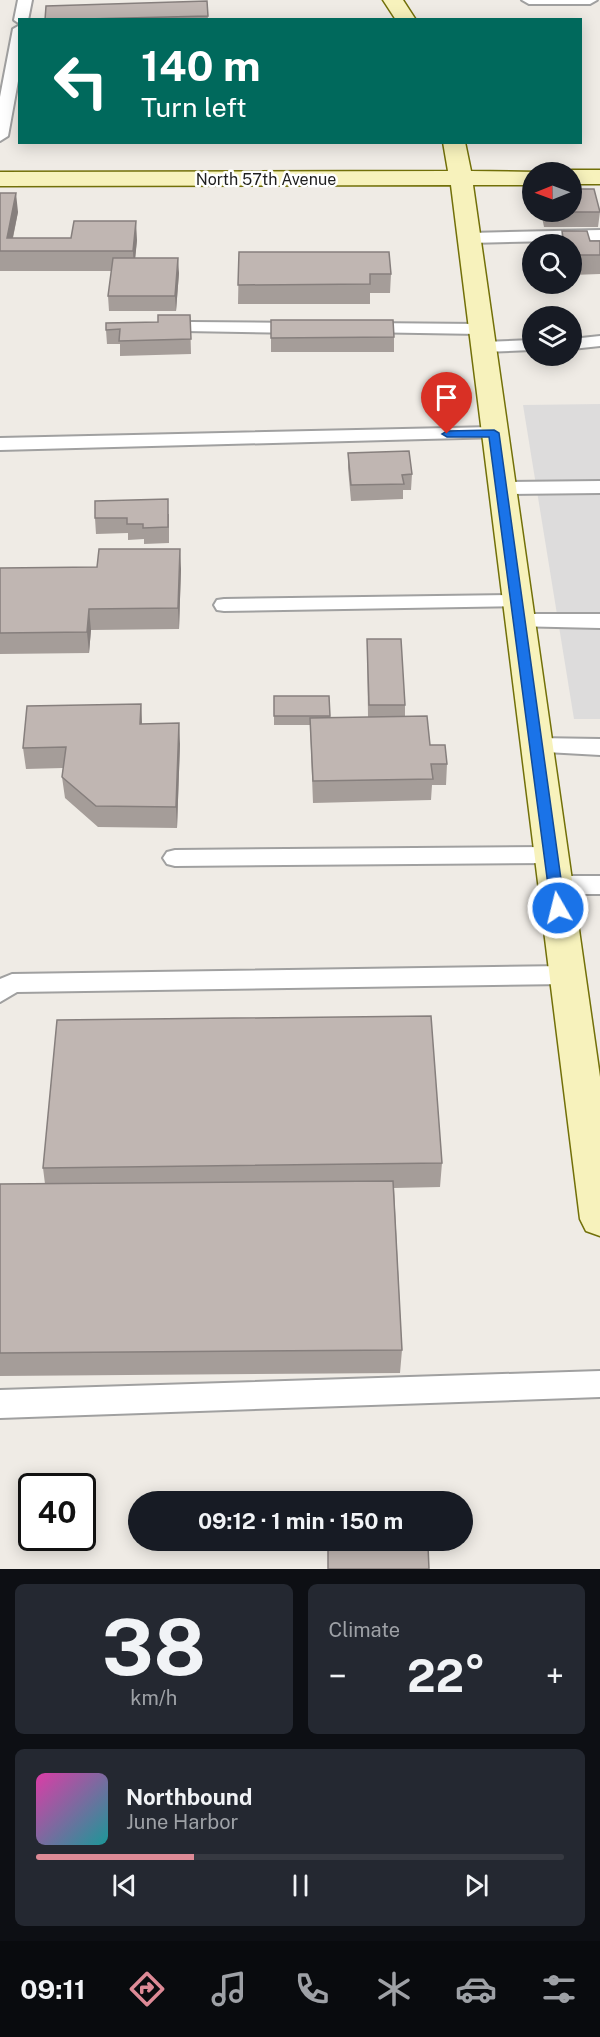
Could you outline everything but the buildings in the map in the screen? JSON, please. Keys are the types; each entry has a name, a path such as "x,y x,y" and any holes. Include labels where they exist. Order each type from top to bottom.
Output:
{"street":[{"path":"393,0 405,18"},
{"path":"454,144 461,178 600,1219"},
{"path":"582,177 600,177"},
{"name":"North 57th Avenue","path":"0,179 522,178"}],"lane":[{"path":"21,18 25,0"},
{"path":"529,0 590,0"},
{"path":"0,136 18,40"},
{"path":"469,238 600,236"},
{"path":"190,327 318,328"},
{"path":"353,328 482,338 522,344"},
{"path":"582,343 600,341"},
{"path":"0,444 494,433"},
{"path":"501,489 600,487"},
{"path":"224,605 518,611 600,621"},
{"path":"537,747 600,747"},
{"path":"175,858 553,870 600,885"},
{"path":"0,992 12,983 567,975"},
{"path":"0,1404 600,1384"}],"shaded area":[{"path":"600,404 600,719 574,719 523,405"}],"route":[{"path":"447,434 494,433 558,908"}]}
